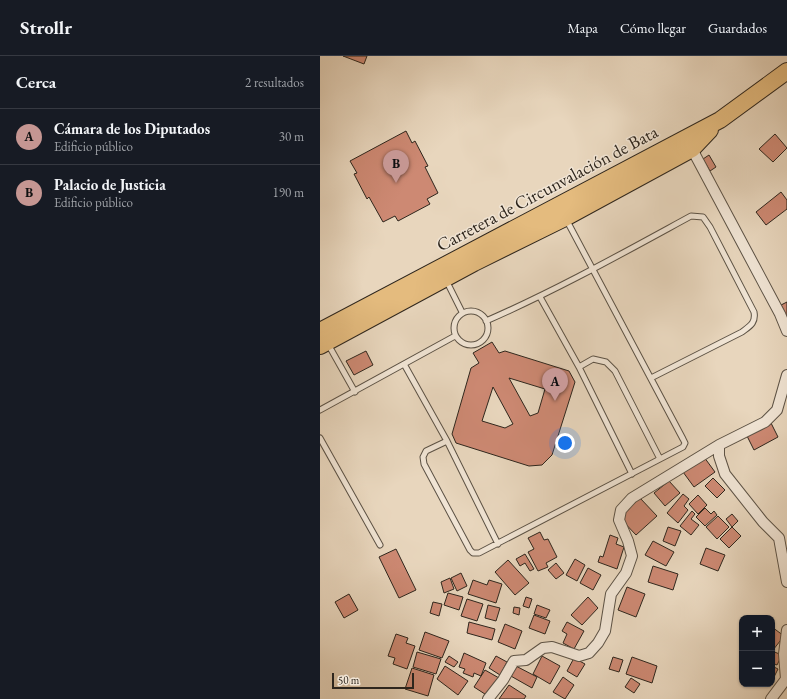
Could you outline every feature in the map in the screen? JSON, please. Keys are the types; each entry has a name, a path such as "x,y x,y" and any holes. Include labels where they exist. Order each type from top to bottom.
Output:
{"main road":[{"name":"Carretera de Circunvalación de Bata","path":"562,211 629,169 720,120 787,71"},
{"name":"Carretera de Circunvalación de Bata","path":"322,340 442,274 562,211 692,149 720,120"}],"street":[{"path":"692,149 780,314 787,331"},
{"path":"488,699 503,680 514,661 526,660 544,648 552,647 579,656 589,653 598,643 605,631 611,594 626,573 632,556 628,541 619,520 620,510 632,498 719,445 765,422 777,410 787,375"},
{"path":"719,445 719,456 725,474 763,522 783,537 787,582"},
{"path":"771,699 786,679 784,654 787,630"}],"lane":[{"path":"447,442 426,451 423,457 424,464 473,553 479,553 498,544 680,449 685,443 562,211"},
{"path":"486,320 540,297 594,270 691,216 703,217 710,227 754,312 755,318 753,325 651,378"},
{"path":"442,274 462,312"},
{"path":"540,297 579,367 632,474"},
{"path":"474,310 479,312 486,320 488,332 481,342 470,345 459,341 455,336 455,320 462,312 474,310"},
{"path":"320,410 455,336"},
{"path":"322,340 355,392"},
{"path":"579,367 593,359 606,362 615,372 660,459"},
{"path":"404,364 447,442 498,544"},
{"path":"320,438 380,545"}],"building":[{"path":"343,56 367,56 364,64"},
{"path":"406,131 412,143 415,141 428,166 425,167 438,193 427,199 430,204 398,221 395,216 383,222 369,197 367,199 354,174 357,173 350,161"},
{"path":"775,134 787,148 773,162 759,149"},
{"path":"709,155 716,167 710,171 703,159"},
{"path":"781,192 787,200 787,209 766,225 756,212"},
{"path":"787,302 787,318 781,305"},
{"path":"492,342 499,353 505,351 569,371 575,382 552,455 542,465 529,466 456,443 452,434 471,368 479,363 473,353","holes":["509,378 545,389 538,413 530,416","493,387 513,424 505,428 482,421"]},
{"path":"366,351 373,365 354,375 346,361"},
{"path":"771,423 778,437 754,450 747,436"},
{"path":"704,457 715,472 694,487 683,472"},
{"path":"713,478 725,490 717,498 705,486"},
{"path":"669,481 680,493 665,506 654,493"},
{"path":"683,494 689,499 684,506 688,510 678,523 667,513"},
{"path":"698,495 707,505 698,514 689,504"},
{"path":"640,498 657,516 636,535 619,517"},
{"path":"705,508 711,514 714,511 717,515 705,526 696,517"},
{"path":"692,511 695,514 691,519 699,525 691,535 680,526"},
{"path":"732,514 738,521 732,527 726,519"},
{"path":"718,516 729,527 717,539 706,527"},
{"path":"668,527 681,531 675,546 663,541"},
{"path":"732,527 741,536 729,548 720,539"},
{"path":"540,532 544,540 548,539 557,557 546,563 548,567 538,571 528,552 534,549 528,538"},
{"path":"610,535 618,538 616,544 624,547 617,569 598,562 600,556 603,557"},
{"path":"653,541 674,552 666,566 645,555"},
{"path":"706,548 725,555 718,571 700,564"},
{"path":"396,549 416,590 399,598 379,557"},
{"path":"525,554 534,569 530,571 525,563 520,566 516,559"},
{"path":"575,559 585,565 577,581 566,575"},
{"path":"508,560 529,583 515,595 495,572"},
{"path":"556,563 564,573 556,579 548,570"},
{"path":"653,566 678,574 673,590 648,582"},
{"path":"588,568 601,575 593,590 580,583"},
{"path":"461,573 467,586 457,591 451,578"},
{"path":"450,578 454,589 444,593 441,582"},
{"path":"473,580 487,585 489,580 502,584 496,603 468,594"},
{"path":"627,587 645,594 636,617 618,610"},
{"path":"448,593 463,597 459,610 444,605"},
{"path":"349,594 358,610 344,618 335,602"},
{"path":"526,597 532,599 529,608 523,606"},
{"path":"588,597 598,608 582,625 571,615"},
{"path":"467,599 483,604 477,621 461,616"},
{"path":"433,602 442,604 439,616 430,613"},
{"path":"488,605 500,608 496,621 485,618"},
{"path":"537,605 550,610 546,618 534,614"},
{"path":"514,607 520,608 519,615 513,613"},
{"path":"534,615 550,621 545,634 529,628"},
{"path":"469,622 495,629 492,640 467,633"},
{"path":"567,622 584,631 574,649 563,643 567,634 562,631"},
{"path":"505,624 522,631 515,649 498,642"},
{"path":"775,629 784,636 775,647"},
{"path":"425,632 449,641 442,658 419,650"},
{"path":"396,634 408,638 406,643 415,646 407,669 393,664 395,658 388,656"},
{"path":"417,652 441,659 436,674 413,667"},
{"path":"775,652 782,655 777,665 775,664"},
{"path":"464,653 486,663 481,676 474,673 473,677 463,673 465,669 459,667"},
{"path":"449,656 458,662 454,667 445,662"},
{"path":"496,656 507,662 500,675 489,668"},
{"path":"542,656 560,666 550,684 533,674"},
{"path":"613,657 623,660 619,672 609,669"},
{"path":"632,657 657,666 652,683 626,674"},
{"path":"574,658 585,664 577,677 567,671"},
{"path":"514,665 537,677 532,688 509,675"},
{"path":"445,666 468,681 458,695 437,679"},
{"path":"412,668 434,675 428,696 405,689"},
{"path":"775,668 778,669 775,675"},
{"path":"485,670 499,678 488,696 474,687"},
{"path":"563,677 574,685 565,699 553,692"},
{"path":"631,678 640,684 634,693 625,687"},
{"path":"509,685 526,696 524,699 499,699"}],"place":[{"name":"Palacio de Justicia","path":"396,183"},
{"name":"Cámara de los Diputados","path":"555,401"}]}
